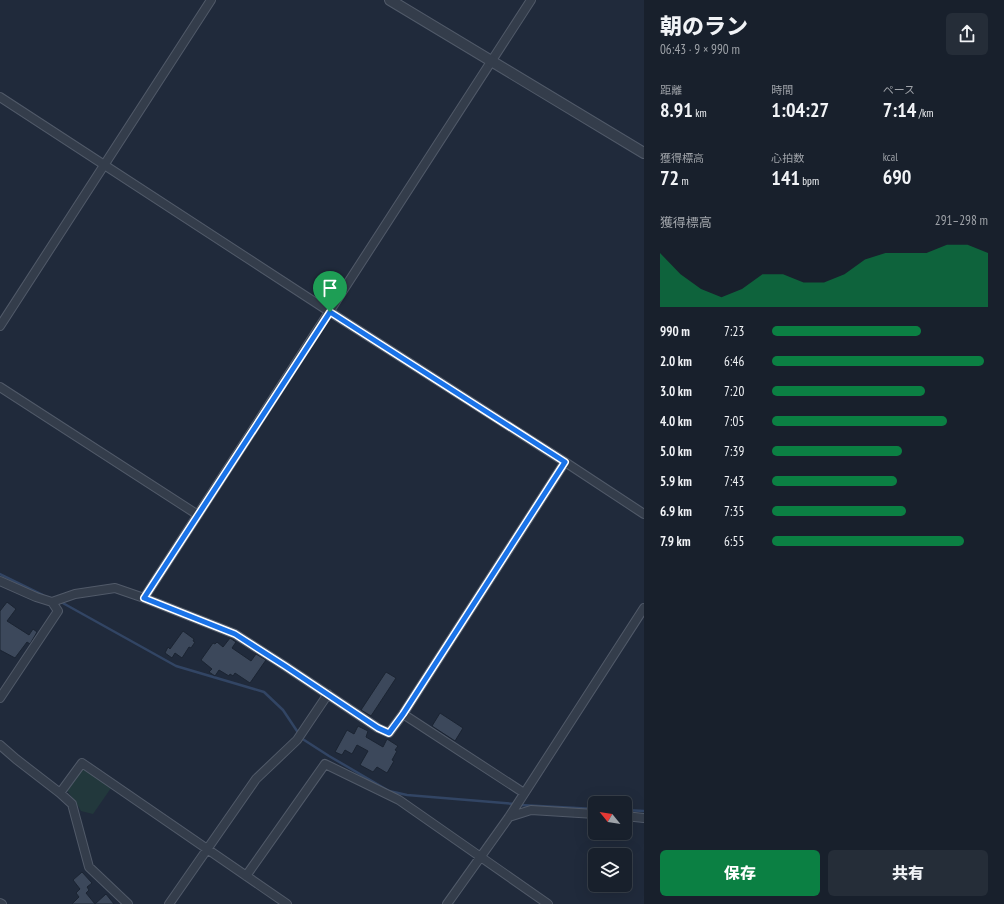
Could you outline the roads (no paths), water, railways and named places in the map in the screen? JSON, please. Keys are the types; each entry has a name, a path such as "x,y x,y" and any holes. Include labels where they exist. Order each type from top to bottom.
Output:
{"street":[{"path":"0,326 211,0"},
{"path":"390,0 644,153"},
{"path":"144,598 531,0"},
{"path":"0,97 644,514"},
{"path":"0,387 198,515"},
{"path":"0,581 36,597 52,602 75,594 116,588 144,598 235,634 389,733 403,714 565,462"},
{"path":"0,698 58,611 52,602"},
{"path":"447,904 509,817 644,608"},
{"path":"169,904 256,779 300,737 328,694"},
{"path":"403,714 520,800"},
{"path":"0,745 72,804 89,867 128,904"},
{"path":"60,793 82,763 287,904"},
{"path":"246,876 325,764 399,800 548,904"},
{"path":"509,817 531,810 588,814"},
{"path":"632,817 644,818"}],"waterway":[{"path":"0,574 43,595"},
{"path":"61,602 176,666 264,692 283,710 299,734"},
{"path":"301,738 389,791 407,795 515,804"},
{"path":"520,805 588,809"},
{"path":"632,810 644,811"}]}
